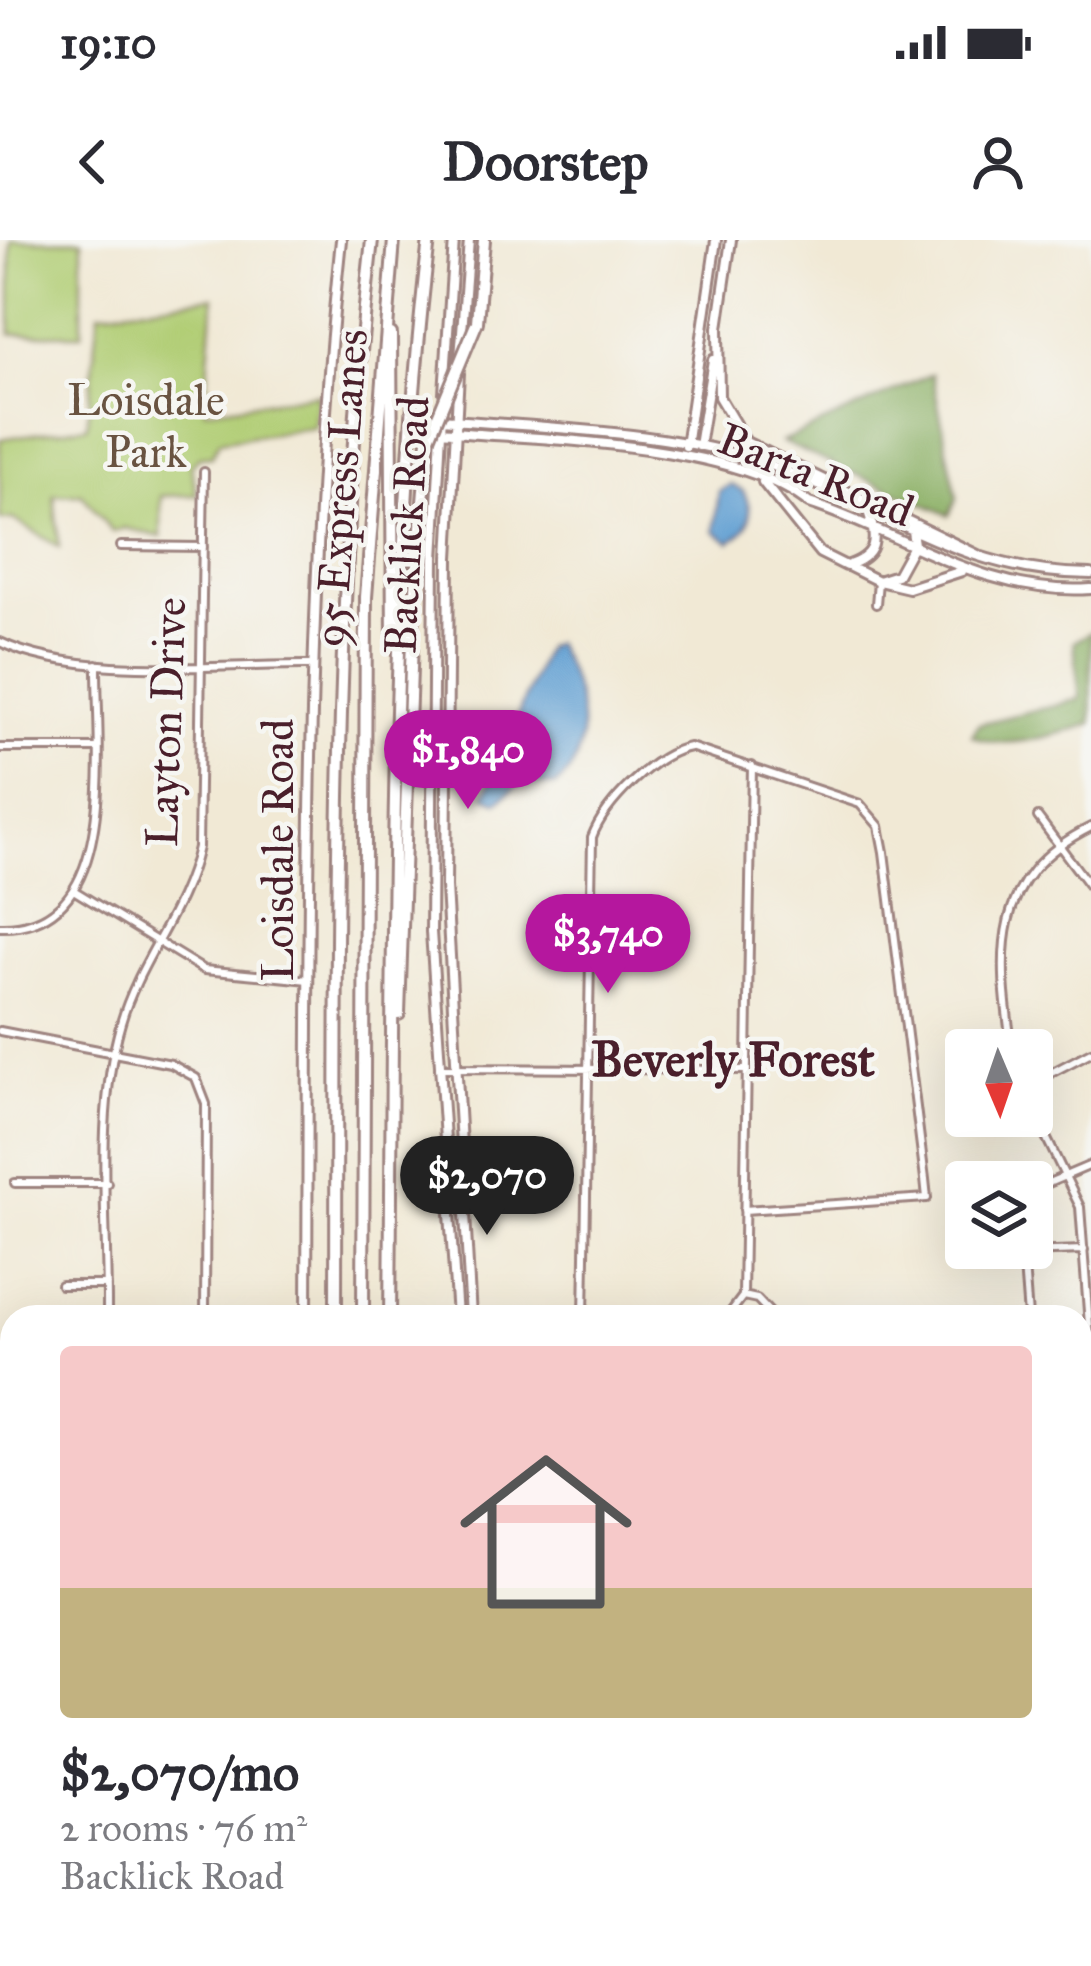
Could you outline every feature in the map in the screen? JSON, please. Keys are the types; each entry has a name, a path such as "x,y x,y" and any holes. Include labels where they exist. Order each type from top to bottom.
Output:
{"highway":[{"path":"336,1305 341,662 354,432 372,240"},
{"path":"395,240 389,587 398,672"},
{"name":"95 Express Lanes","path":"363,1305 361,794 366,597 395,240"},
{"path":"390,1305 398,672 412,410 429,240"},
{"path":"392,1071 402,982 412,640 428,440 477,322 484,240"}],"main road":[{"name":"Loisdale Road","path":"307,1305 311,665 319,490 341,240"},
{"name":"Backlick Road","path":"454,240 440,431 430,865 456,1305"},
{"name":"Backlick Road","path":"469,240 454,432 446,886 470,1305"},
{"path":"684,456 716,240"},
{"path":"698,458 730,240"},
{"path":"718,327 717,383 727,418 746,442 931,529 987,562"},
{"name":"Barta Road","path":"442,419 699,446 751,459 987,562 1049,574 1091,574"},
{"name":"Barta Road","path":"440,431 698,458 758,476 964,571 1038,588 1091,589"},
{"path":"751,459 783,460"},
{"path":"758,476 820,553 878,581 909,588 964,571"},
{"path":"847,566 871,554 875,532 868,511"},
{"path":"878,581 897,574 913,549 912,531"}],"street":[{"name":"Layton Drive","path":"107,1305 114,1053 128,1000 184,898 199,847 204,472"},
{"path":"121,546 203,547"},
{"path":"876,604 878,581"},
{"path":"0,642 46,659 97,664 311,665"},
{"path":"0,927 36,922 75,891 93,838 97,664"},
{"path":"0,748 97,748"},
{"path":"584,1305 589,856 598,824 677,749 702,748 860,804 879,826 927,1198 744,1210"},
{"path":"737,1305 743,1296 752,766"},
{"path":"1038,817 1091,888"},
{"path":"1009,1029 1002,970 1004,930 1026,878 1060,845 1091,827"},
{"path":"75,891 158,944 220,974 309,980"},
{"path":"0,1031 181,1067 196,1078 205,1096 205,1305"},
{"path":"1053,1071 1091,1052"},
{"path":"440,1068 746,1070"},
{"path":"1047,1137 1080,1207 1084,1305"},
{"path":"1053,1182 1091,1165"},
{"path":"15,1183 108,1183"},
{"path":"1027,1305 1023,1252 1084,1250"},
{"path":"61,1285 107,1285"},
{"path":"743,1296 763,1305"}],"green space":[{"path":"11,240 82,240 82,334 11,334"},
{"name":"Loisdale Park","path":"214,297 205,410 318,394 314,427 219,441 212,456 199,457 191,466 197,495 161,496 161,537 125,528 112,532 82,494 54,495 59,547 13,519 0,520 0,439 87,426 99,312"},
{"path":"932,374 957,498 949,515 782,442"},
{"path":"1091,632 1091,724 1015,742 972,735 978,724 1080,699 1074,642"}],"water":[{"path":"731,485 743,491 750,514 743,532 730,542 714,531 719,491"},
{"path":"554,643 577,698 581,717 578,754 556,786 521,782 498,802 485,796 545,648"}],"district":[{"name":"Beverly Forest","path":"733,1059"}]}
